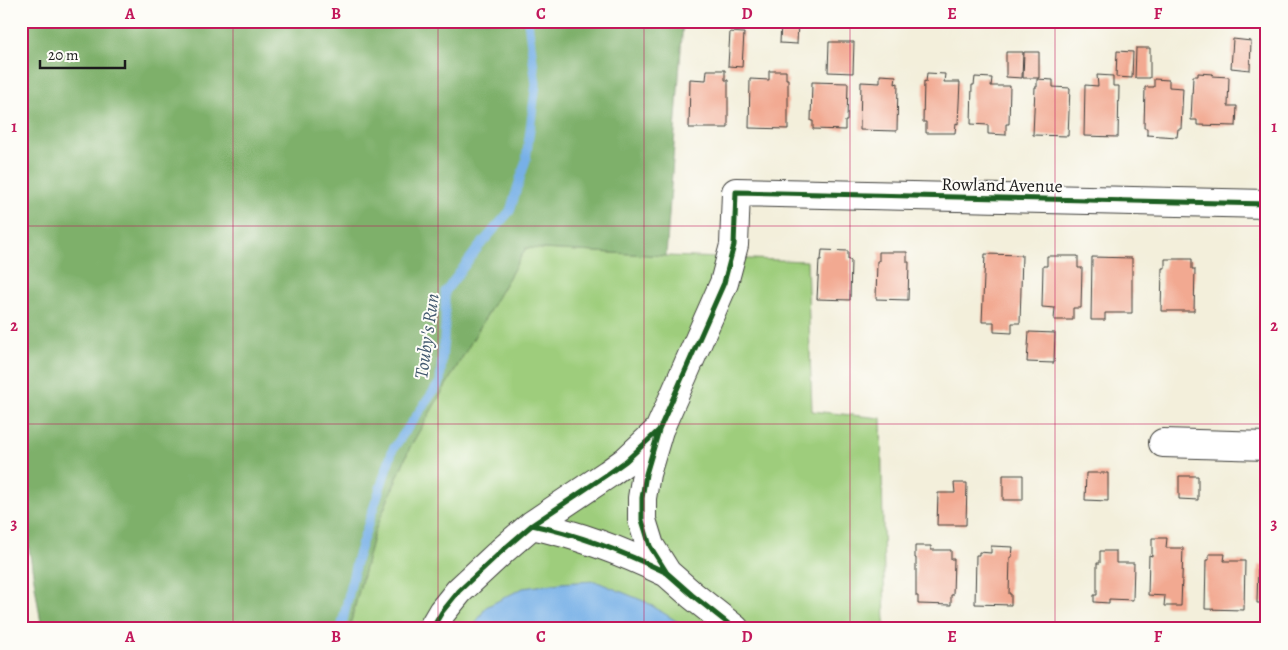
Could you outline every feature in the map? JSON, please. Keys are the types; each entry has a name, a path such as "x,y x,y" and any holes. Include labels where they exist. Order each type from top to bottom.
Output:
{"street":[{"name":"Rowland Avenue","path":"659,430 724,283 734,245 736,192 1267,204"},
{"path":"432,629 442,612 459,591 483,567 532,525 620,466 659,430"},
{"path":"659,430 646,474 642,498 642,520 650,546 667,573"},
{"path":"1163,443 1267,446"},
{"path":"532,525 580,537 628,554 667,573 735,629"}],"green space":[{"path":"21,21 683,21 666,256 526,248 410,447 374,533 349,629 42,629 21,499"},
{"path":"526,248 666,256 807,261 812,411 881,418 885,629 349,629 374,533 410,447"}],"water":[{"path":"595,581 646,602 689,629 472,629 486,607 523,588"}],"building":[{"path":"781,21 798,21 797,44 780,43"},
{"path":"730,32 744,33 742,67 728,66"},
{"path":"1233,39 1251,41 1250,70 1231,68"},
{"path":"829,42 854,42 853,73 828,72"},
{"path":"1136,48 1150,48 1150,78 1135,78"},
{"path":"1117,51 1133,52 1132,78 1116,77"},
{"path":"1006,52 1023,52 1022,78 1006,77"},
{"path":"1024,52 1039,52 1039,78 1023,78"},
{"path":"707,70 725,70 725,80 728,80 728,128 689,128 690,79 706,80"},
{"path":"769,71 786,71 786,79 788,79 788,129 749,128 750,79 769,80"},
{"path":"927,73 945,74 944,82 960,82 958,124 956,123 955,133 926,133 926,122 923,122 924,81 926,82"},
{"path":"1198,73 1229,77 1228,106 1237,106 1236,126 1197,125 1197,120 1191,120 1193,76 1198,76"},
{"path":"880,75 896,76 895,84 898,83 897,131 860,130 861,82 880,83"},
{"path":"1097,75 1113,76 1113,86 1119,86 1118,137 1084,136 1085,85 1098,86"},
{"path":"975,77 992,78 991,86 1010,86 1009,124 1006,124 1006,135 988,134 988,125 971,124 972,85 974,85"},
{"path":"1037,79 1053,80 1053,87 1070,88 1068,136 1033,135"},
{"path":"1154,79 1169,80 1169,87 1183,88 1181,129 1178,129 1177,137 1147,135 1147,128 1144,128 1145,87 1154,87"},
{"path":"812,82 848,83 845,130 813,129 813,121 811,121"},
{"path":"822,250 848,251 848,260 851,260 850,300 817,299 819,260 821,260"},
{"path":"879,252 907,252 907,262 909,262 908,300 876,299"},
{"path":"985,254 1022,255 1020,323 1012,323 1012,333 994,332 994,322 982,322"},
{"path":"1047,256 1078,256 1078,268 1082,268 1081,308 1073,308 1073,320 1054,320 1055,308 1042,307 1043,266 1047,266"},
{"path":"1092,257 1132,258 1132,313 1105,313 1105,320 1091,320"},
{"path":"1165,259 1192,259 1192,269 1195,269 1194,311 1161,311 1162,268 1165,268"},
{"path":"1029,332 1055,333 1054,363 1027,362"},
{"path":"1086,473 1108,473 1108,501 1085,500"},
{"path":"1003,475 1023,475 1023,500 1003,500"},
{"path":"1179,476 1198,476 1198,500 1179,499"},
{"path":"954,483 967,483 966,525 937,525 938,493 955,493"},
{"path":"1152,538 1167,538 1166,548 1183,548 1181,606 1164,606 1165,596 1148,595 1149,555 1152,556"},
{"path":"915,546 931,546 931,550 951,550 951,559 954,559 951,605 918,604 918,596 916,596"},
{"path":"991,546 1013,547 1012,557 1010,557 1009,594 1011,594 1011,605 975,604 976,555 979,555 979,552 991,553"},
{"path":"1100,551 1116,551 1116,563 1134,563 1133,600 1109,599 1109,603 1094,602 1094,595 1097,595 1097,563 1100,563"},
{"path":"1209,554 1225,554 1224,561 1245,561 1244,610 1205,609 1206,560 1209,560"},
{"path":"1263,559 1267,559 1267,603 1257,603 1258,565 1263,566"}],"waterway":[{"name":"Touby's Run","path":"341,629 357,558 393,449 440,382 445,326 445,292 477,249 510,211 526,160 536,84 528,21"}],"cycle path":[{"path":"735,629 667,573 650,546 642,520 642,498 646,474 659,430 724,283 734,245 736,192 1267,204"},
{"path":"432,629 442,612 459,591 503,550 532,525 626,461 659,430"},
{"path":"532,525 601,545 667,573"}]}
